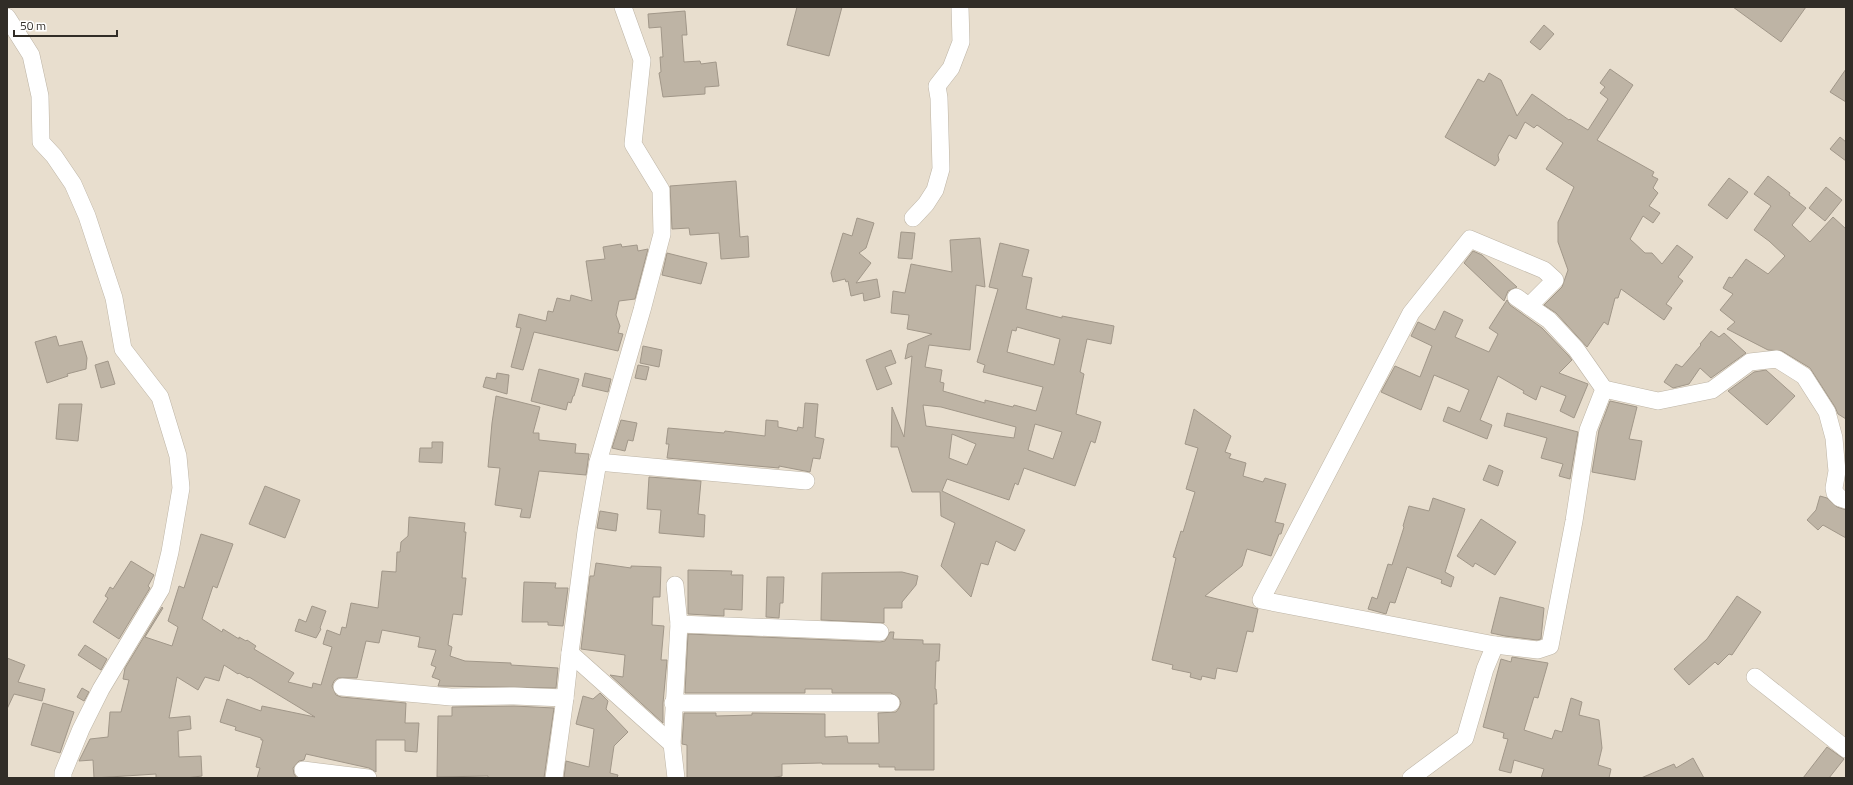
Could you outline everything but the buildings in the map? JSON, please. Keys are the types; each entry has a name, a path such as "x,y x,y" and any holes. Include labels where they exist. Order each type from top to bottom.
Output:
{"street":[{"path":"554,778 586,531 598,462 642,310 662,234 661,190 633,144 642,60 622,7"},
{"path":"913,218 926,204 935,190 940,169 939,98 937,86 950,68 961,42 962,20 960,7"},
{"path":"7,17 31,55 40,96 41,142 54,156 73,184 87,216 114,298 123,349 160,397 178,456 181,488 170,552 160,589 101,689 81,729 63,773 63,778"},
{"path":"1604,389 1588,430 1574,520 1550,646 1538,650 1495,645 1261,600 1411,313 1470,239 1544,270 1555,280 1523,302 1549,320 1576,350 1604,389 1658,401 1712,390 1750,362 1777,359 1804,376 1828,412 1834,438 1837,471 1834,488 1835,493 1840,498 1846,500"},
{"path":"598,462 806,481"},
{"path":"675,585 679,624 673,703 672,744 676,778"},
{"path":"679,624 880,632"},
{"path":"1411,778 1465,738 1485,669 1495,645"},
{"path":"570,653 672,744"},
{"path":"1755,677 1846,749"},
{"path":"342,687 451,697 514,696 565,698"},
{"path":"673,703 891,703"},
{"path":"303,770 368,778"}]}
